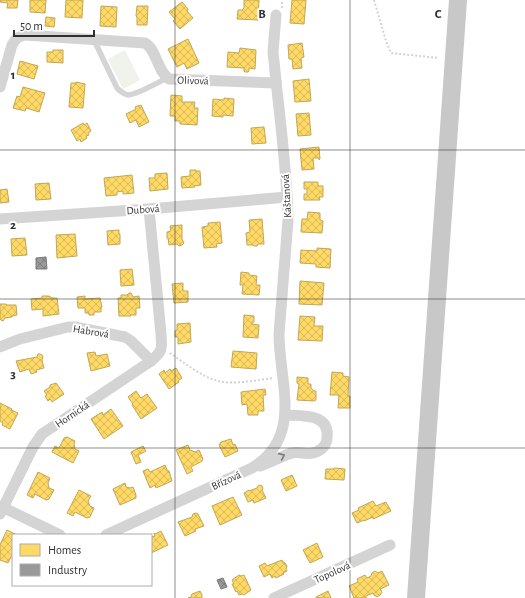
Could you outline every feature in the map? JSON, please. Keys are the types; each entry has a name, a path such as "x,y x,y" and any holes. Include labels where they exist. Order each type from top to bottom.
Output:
{"main road":[{"path":"416,598 458,0"}],"street":[{"name":"Kaštanová","path":"276,15 273,52 286,178 288,220 279,338 283,377"},
{"name":"Olivová","path":"0,87 12,45 17,38 25,35 143,42 150,47 167,78 171,79 276,82"},
{"name":"Dubová","path":"0,219 149,209 287,197"},
{"path":"149,209 162,348"},
{"name":"Habrová","path":"0,347 20,339 68,327 74,327 125,337 151,360"},
{"name":"Hornická","path":"1,509 33,447 42,434 157,356 162,348"},
{"name":"Břízová","path":"108,534 246,471 261,462 270,453 280,435 284,421 283,377"},
{"path":"246,471 291,453 313,454 325,445 328,433 324,423 321,420 310,416 285,415"},
{"path":"1,509 58,534"},
{"name":"Topolová","path":"274,598 390,545"}],"lane":[{"path":"94,40 117,88 127,95 134,94 167,78"}],"path":[{"path":"374,0 391,54 442,59"},
{"path":"162,348 202,374 218,381 237,382 283,377"}],"shaded area":[{"path":"125,50 140,80 123,89 108,59"}],"building: Homes":[{"path":"0,0 18,0 17,8 7,8 8,3 0,2"},
{"path":"30,0 46,0 45,13 30,12"},
{"path":"66,0 83,0 82,18 65,17"},
{"path":"244,0 259,0 258,20 237,19 238,10 242,10 244,8"},
{"path":"292,0 306,0 304,24 290,23"},
{"path":"182,2 193,18 180,29 173,21 175,19 169,12"},
{"path":"101,6 117,7 116,27 100,26"},
{"path":"137,6 148,6 147,25 137,25"},
{"path":"46,17 55,18 54,27 45,26"},
{"path":"188,39 199,63 187,69 184,63 177,67 168,49"},
{"path":"302,43 304,57 301,58 302,68 293,69 292,59 289,59 288,45"},
{"path":"240,48 256,50 255,69 249,68 248,72 245,72 244,68 227,67 228,52 239,53"},
{"path":"53,50 63,50 63,63 47,62 47,52 53,52"},
{"path":"20,61 38,66 34,79 17,74"},
{"path":"309,79 311,101 295,102 293,81"},
{"path":"76,82 85,84 83,108 69,107 71,83"},
{"path":"23,87 45,93 39,112 26,108 25,111 13,108 17,96 20,97"},
{"path":"171,95 182,96 182,102 195,102 194,108 198,108 197,125 180,124 180,121 175,121 175,116 170,116"},
{"path":"224,98 234,99 233,116 212,116 213,99 224,100"},
{"path":"141,105 149,122 139,127 136,120 130,123 126,114 136,109 135,107"},
{"path":"309,113 311,135 298,136 296,114"},
{"path":"83,123 84,125 87,123 91,131 88,133 89,135 86,136 87,138 81,142 80,139 77,141 71,130"},
{"path":"264,127 266,143 252,144 251,128"},
{"path":"319,147 320,159 313,158 314,169 302,170 300,149"},
{"path":"190,170 200,171 201,185 182,188 181,177 190,176"},
{"path":"167,173 168,189 150,191 149,178 155,178 155,174"},
{"path":"132,175 134,193 123,194 123,191 117,192 117,195 106,196 104,178"},
{"path":"304,182 318,182 318,186 323,186 323,197 319,197 320,200 304,200 304,194 307,194 307,189 304,189"},
{"path":"49,183 51,199 36,200 35,184"},
{"path":"7,189 9,202 0,203 0,190"},
{"path":"308,212 320,213 320,220 323,221 322,233 301,232 302,219 307,219"},
{"path":"262,219 264,244 258,244 257,246 247,245 246,233 250,232 249,220"},
{"path":"220,222 222,243 216,244 217,247 204,248 202,227 208,226 208,223"},
{"path":"182,225 182,239 184,243 179,246 177,244 169,245 167,232 171,231 170,226"},
{"path":"119,230 120,244 108,245 107,231"},
{"path":"75,234 77,256 57,258 56,235"},
{"path":"25,238 27,255 12,256 11,239"},
{"path":"317,248 331,249 330,268 316,267 316,264 300,263 301,250 317,251"},
{"path":"132,269 134,285 121,286 120,270"},
{"path":"241,272 257,276 256,285 260,285 259,295 242,294 243,285 240,285"},
{"path":"300,281 324,283 322,305 299,304"},
{"path":"183,283 183,291 188,291 188,302 174,303 172,284"},
{"path":"131,293 133,297 139,296 140,308 136,308 136,315 119,316 118,298 121,298 121,295 127,295"},
{"path":"42,296 57,298 59,314 43,316 43,309 32,310 31,299 42,298"},
{"path":"85,296 85,299 100,298 102,307 101,312 94,312 94,315 89,315 89,313 85,313 85,308 78,308 77,297"},
{"path":"0,304 16,305 17,315 5,318 3,321 1,320"},
{"path":"244,315 254,316 254,322 252,322 252,324 259,325 258,338 243,337"},
{"path":"300,316 315,317 314,326 323,326 322,341 298,340"},
{"path":"190,323 191,342 178,344 178,337 175,337 177,324"},
{"path":"233,351 257,353 256,369 231,367"},
{"path":"95,352 96,356 107,354 110,366 91,371 87,353"},
{"path":"38,354 42,355 43,357 42,360 44,368 36,370 37,372 31,374 29,369 20,372 16,361 37,357"},
{"path":"176,368 182,378 169,389 159,374 164,370 165,373 170,369 171,371"},
{"path":"332,372 343,373 343,376 349,377 348,396 350,396 350,408 338,408 339,395 330,395"},
{"path":"297,377 308,378 308,384 311,384 311,388 316,391 316,400 297,400 299,384 297,383"},
{"path":"56,383 64,394 52,402 50,399 48,401 45,396 47,395 44,391 50,387 50,385"},
{"path":"265,389 266,395 263,395 264,411 258,411 258,415 248,415 247,404 242,405 241,392"},
{"path":"136,391 141,398 147,394 157,408 141,419 128,397"},
{"path":"0,403 18,413 10,429 2,425 3,423 0,421"},
{"path":"111,409 123,426 104,439 91,419 102,412 103,415"},
{"path":"67,437 75,441 75,449 79,451 73,463 52,452 55,446 59,448 64,438"},
{"path":"231,439 233,445 235,444 238,451 225,457 219,445 221,442"},
{"path":"188,445 190,450 195,452 199,450 203,459 191,467 193,471 187,474 176,450"},
{"path":"143,446 146,451 138,455 141,462 136,464 131,452"},
{"path":"165,465 169,471 172,481 156,488 155,485 150,488 143,471 148,469 150,472"},
{"path":"326,469 345,469 344,480 325,479"},
{"path":"38,472 50,478 48,483 49,488 54,490 49,499 46,500 35,494 33,498 27,495"},
{"path":"292,475 297,486 286,491 281,480"},
{"path":"125,483 126,487 133,487 136,498 120,505 113,489"},
{"path":"260,485 263,488 262,490 266,498 254,503 253,500 248,502 244,493 257,488"},
{"path":"79,490 91,496 88,501 90,506 94,508 90,517 87,518 75,512 73,516 67,513"},
{"path":"233,497 242,515 220,525 212,506"},
{"path":"373,501 376,506 386,502 391,511 373,519 373,517 357,523 352,513 359,510 358,508"},
{"path":"196,513 204,526 195,529 196,531 185,536 178,522 192,517 193,514"},
{"path":"7,530 15,534 12,534 12,555 8,563 0,560 0,545"},
{"path":"161,531 168,545 152,553 152,537 155,536 154,533 155,534"},
{"path":"317,543 323,557 310,563 303,550"},
{"path":"282,560 287,566 287,571 283,573 284,574 276,578 275,576 272,578 270,574 264,577 259,566 265,563 267,566"},
{"path":"375,571 378,573 382,571 389,585 380,589 382,592 377,597 373,593 366,596 366,598 354,598 349,586 358,582 357,579 365,575 367,578 371,576"},
{"path":"239,575 244,575 251,590 244,595 239,595 232,584 234,584 232,580"},
{"path":"200,591 202,598 188,598 191,597 192,594"},
{"path":"328,591 331,598 316,598 316,597"}],"building: Industry":[{"path":"46,257 47,269 36,269 36,258"},
{"path":"223,578 227,587 221,589 217,580"}]}
